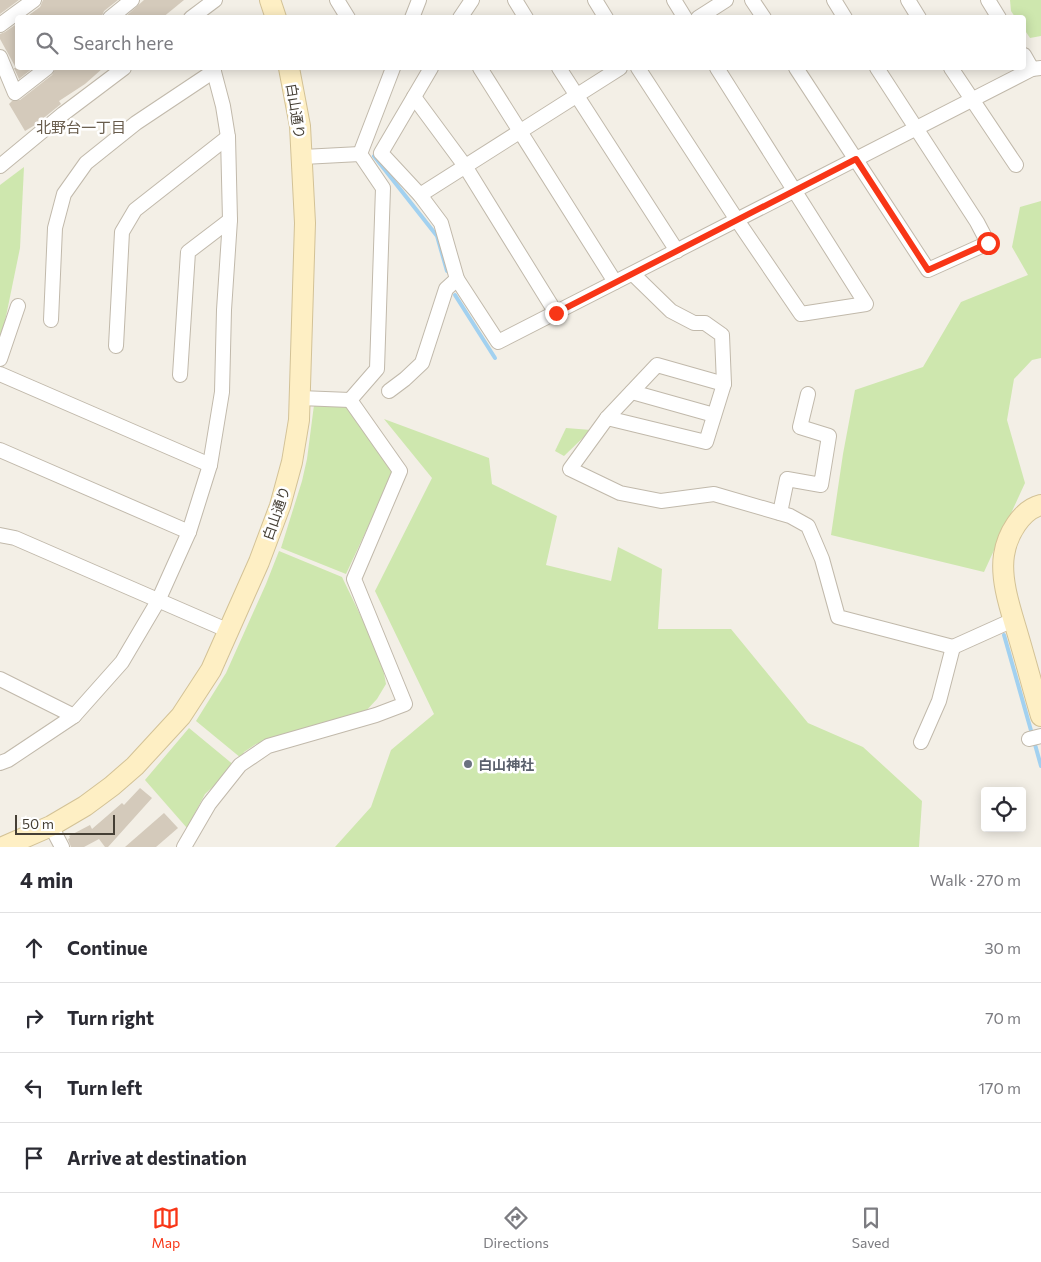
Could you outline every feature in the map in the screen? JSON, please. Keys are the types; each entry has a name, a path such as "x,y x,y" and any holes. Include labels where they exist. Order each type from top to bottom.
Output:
{"street":[{"path":"0,25 34,0"},
{"path":"114,15 132,0"},
{"path":"195,12 215,0"},
{"path":"270,0 275,15"},
{"path":"337,0 346,15"},
{"path":"462,15 472,0"},
{"path":"515,0 524,15"},
{"path":"595,0 604,15"},
{"path":"674,0 683,15"},
{"path":"703,15 726,0"},
{"path":"752,0 762,15"},
{"path":"834,0 843,15"},
{"path":"908,0 917,15"},
{"path":"988,0 997,15"},
{"path":"0,58 15,93 44,70"},
{"path":"430,70 381,153 420,195 441,223 457,280 498,342 971,100 1037,69 1026,58"},
{"path":"0,166 121,70"},
{"path":"51,320 55,228 64,194 86,163 136,123 212,70"},
{"path":"0,763 8,760 74,716 122,662 158,601 188,532 210,465 222,392 224,310 230,220 228,137 223,106 213,70"},
{"name":"白山通り","path":"3,847 51,826 85,806 112,786 158,742 181,716 212,670 259,562 280,506 292,462 300,398 305,223 300,126 289,70"},
{"path":"481,70 615,282"},
{"path":"560,70 678,250"},
{"path":"420,195 617,70"},
{"path":"639,70 801,314 866,304 718,70"},
{"path":"797,70 928,270 988,243 977,222 879,70"},
{"path":"952,70 1016,165"},
{"path":"360,154 390,74"},
{"path":"414,97 465,166 556,313"},
{"path":"116,346 122,232 135,210 228,137"},
{"path":"303,158 360,154"},
{"path":"350,400 377,369 383,188 360,154"},
{"path":"180,374 188,252 230,220"},
{"path":"607,418 706,442 724,384 722,335 704,324 694,323 671,311 633,274"},
{"path":"389,391 422,363 446,289 457,280"},
{"path":"0,358 18,306"},
{"path":"724,384 657,366 607,418 570,469 620,493 661,501 714,494 790,516 808,526 822,560 838,617 953,647 1013,620"},
{"path":"0,374 210,465"},
{"path":"632,392 714,415"},
{"path":"780,513 787,479 822,485 829,436 800,427 808,394"},
{"path":"300,398 350,400"},
{"path":"184,847 209,804 240,766 268,746 376,715 404,704 354,578 400,471 350,400"},
{"path":"0,450 188,532"},
{"path":"1041,505 1036,506 1024,515 1012,531 1004,555 1005,583 1013,620 1041,716"},
{"path":"0,535 15,538 229,631"},
{"path":"921,742 939,701 953,647"},
{"path":"0,679 74,716"},
{"path":"51,826 62,847"}],"green space":[{"path":"1010,0 1041,0 1041,36 1030,38 1026,32 1026,15 1014,15 1011,11"},
{"path":"24,167 20,248 0,339 0,185"},
{"path":"1041,201 1041,358 1032,360 1014,379 1007,420 1025,483 984,572 831,535 855,390 923,367 961,302 1028,275 1012,247 1020,207"},
{"path":"346,404 394,471 346,574 281,548 302,481 307,459 314,405"},
{"path":"384,419 489,458 492,484 557,516 546,565 611,581 618,547 662,569 658,629 731,629 808,723 863,747 922,801 919,847 335,847 371,807 391,750 434,714 375,591 432,478"},
{"path":"566,428 591,430 564,456 555,451"},
{"path":"279,551 342,577 381,658 386,684 377,699 364,713 256,744 244,752 241,758 196,721 226,673"},
{"path":"189,728 235,766 205,794 187,828 145,780"}],"building":[{"path":"0,0 19,0 0,14"},
{"path":"43,0 118,0 104,11 102,15 29,15 40,7"},
{"path":"144,0 184,0 166,15 127,15"},
{"path":"15,25 15,66 0,39 0,34"},
{"path":"14,68 15,70 30,70 19,79"},
{"path":"55,70 101,70 85,84 59,101 61,104 25,131 9,104 12,101 20,100 52,75"},
{"path":"140,788 152,798 108,847 105,847 99,839 84,847 71,847 68,839 70,838 69,836 90,825 92,829 122,803 124,805"},
{"path":"164,813 178,828 156,847 125,847"}],"waterway":[{"path":"374,156 437,236 447,271"},
{"path":"455,295 495,358"},
{"path":"1004,635 1032,734"},
{"path":"1034,741 1041,766"}],"place":[{"name":"白山神社","path":"468,764"}],"district":[{"name":"北野台一丁目","path":"81,127"}],"route":[{"path":"556,313 856,159 928,270 988,243"}]}
